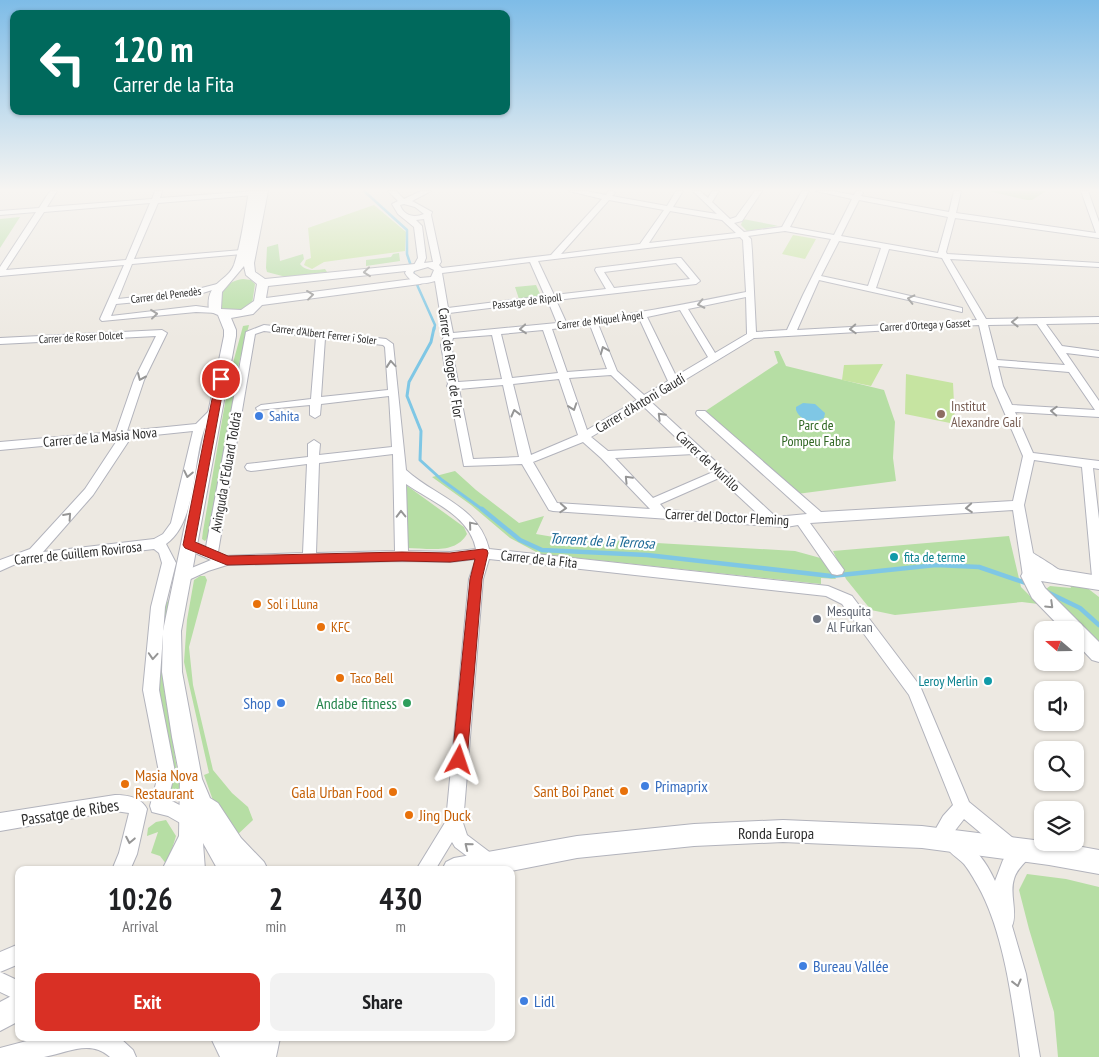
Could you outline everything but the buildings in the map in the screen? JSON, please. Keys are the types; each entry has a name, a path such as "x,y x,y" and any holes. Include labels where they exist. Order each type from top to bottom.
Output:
{"street":[{"path":"0,273 22,240"},
{"path":"112,302 138,240"},
{"path":"230,336 230,330 213,304 215,292 238,269 245,240"},
{"path":"252,240 250,273 261,282"},
{"path":"420,240 422,258 409,273 414,279 424,281"},
{"name":"Carrer de Roger de Flor","path":"433,240 448,336 446,343 452,386 468,463"},
{"path":"554,257 569,240"},
{"path":"643,246 647,240"},
{"path":"223,283 248,276 261,282 416,267 437,271 690,240"},
{"path":"747,240 752,335"},
{"path":"792,332 816,278 836,240"},
{"path":"851,240 943,256 1099,265"},
{"path":"945,240 943,256 984,322 998,386 1010,408 1029,456 1018,505 1030,576 1038,593 1066,621"},
{"path":"871,290 886,246"},
{"path":"0,273 242,252"},
{"path":"533,260 563,326"},
{"name":"Passatge de Ripoll","path":"444,311 696,281 678,260 598,270 611,291"},
{"path":"261,302 424,281 437,271"},
{"path":"816,278 959,310"},
{"name":"Carrer de Roger de Flor","path":"424,281 437,285 440,291"},
{"path":"219,312 246,313 254,310 261,302 261,282"},
{"name":"Carrer del Penedès","path":"219,312 196,309 105,319 112,302 190,294 223,283"},
{"path":"956,324 963,287"},
{"name":"Carrer de Miquel Àngel","path":"448,336 593,322 642,315 749,294"},
{"path":"683,307 714,359"},
{"path":"230,336 246,313"},
{"path":"642,315 674,382"},
{"name":"Carrer d'Ortega y Gasset","path":"752,335 984,322 1099,320"},
{"path":"1040,321 1074,369 1099,409"},
{"path":"452,386 508,382 530,377 613,372 593,322"},
{"path":"547,327 584,437 605,455 662,514"},
{"name":"Carrer d'Albert Ferrer i Soler","path":"251,332 264,328 386,342 390,346 400,471 402,556"},
{"name":"Avinguda d'Eduard Toldrà","path":"211,554 251,332"},
{"path":"496,332 525,454 524,460"},
{"name":"Carrer de Roser Dolcet","path":"0,341 162,333 139,380 120,436"},
{"name":"Carrer d'Antoni Gaudí","path":"468,463 524,460 575,442 752,335"},
{"name":"Avinguda d'Eduard Toldrà","path":"191,778 182,737 172,672 172,630 230,336"},
{"path":"315,415 320,338"},
{"path":"1060,349 1099,354"},
{"path":"994,363 1074,369"},
{"name":"Carrer de Murillo","path":"613,372 694,450 773,522"},
{"path":"262,408 394,392"},
{"path":"1010,408 1099,414"},
{"name":"Avinguda d'Eduard Toldrà","path":"199,426 216,410"},
{"path":"701,413 818,517"},
{"path":"157,544 167,537 177,524 199,426"},
{"name":"Carrer de la Masia Nova","path":"0,446 120,436 199,426"},
{"path":"3,563 35,552 89,492 122,442 120,436"},
{"path":"309,558 314,444"},
{"path":"251,468 397,450"},
{"path":"605,455 694,450"},
{"path":"1029,456 1093,464 1099,577"},
{"name":"Carrer del Doctor Fleming","path":"524,460 528,463 552,508 786,522 818,517 1018,505"},
{"path":"400,471 404,476 465,517 477,530 483,553 476,579 454,823 461,841 490,863"},
{"path":"652,503 720,473"},
{"path":"801,519 837,570"},
{"name":"Avinguda d'Eduard Toldrà","path":"157,544 164,550 169,563 158,607 151,690 167,772 158,806"},
{"name":"Carrer de Guillem Rovirosa","path":"3,563 157,544"},
{"name":"Avinguda d'Eduard Toldrà","path":"158,607 188,553"},
{"name":"Carrer de la Fita","path":"188,553 211,554 227,560"},
{"name":"Carrer de la Fita","path":"182,578 204,566 227,560 402,556 450,557 483,553 828,591 848,600 915,691 963,808"},
{"path":"1026,555 1045,569 1064,577"},
{"path":"1030,576 1043,574 1099,583"},
{"path":"1084,639 1099,654"},
{"path":"191,778 194,821 192,866"},
{"name":"Passatge de Ribes","path":"0,822 115,803 126,803 138,809"},
{"path":"123,866 128,854 138,809 158,806 171,808 194,821 204,822 229,866"},
{"path":"1006,936 1002,884 1018,849 987,829 963,808 949,822 942,839 963,849 985,877 1006,936 1025,1014 1030,1057"},
{"path":"176,866 194,821 210,812 233,846 252,866"},
{"path":"427,866 454,823"},
{"name":"Ronda Europa","path":"475,866 577,847 694,835 783,832 942,839 1099,862"},
{"path":"0,962 15,956"},
{"path":"0,982 15,989"},
{"path":"0,1018 15,1008"},
{"path":"0,1018 15,1017"},
{"path":"3,1057 62,1041"},
{"path":"108,1041 126,1057"},
{"path":"226,1041 236,1057"},
{"path":"238,1041 240,1057"},
{"path":"251,1041 254,1057"},
{"path":"262,1057 266,1041"}],"green space":[{"path":"0,240 5,240 0,248"},
{"path":"309,240 406,240 405,251 324,262 312,269 304,265 306,260 311,258"},
{"path":"790,240 815,240 805,259 782,254"},
{"path":"278,244 280,261 303,254 304,259 300,264 302,267 311,270 325,269 327,272 286,277 267,272 267,247"},
{"path":"399,253 400,261 366,266 366,260 391,257 393,254"},
{"path":"243,279 251,280 255,284 252,304 244,310 223,311 220,308 225,288 232,282"},
{"path":"536,285 541,296 519,299 515,287"},
{"path":"249,325 237,371 228,441 208,537 205,541 202,539 203,531 230,374 243,326"},
{"name":"Parc de Pompeu Fabra","path":"774,351 779,351 786,366 884,390 895,422 893,458 896,481 797,494 704,412 778,363"},
{"path":"883,364 871,386 842,380 844,365"},
{"path":"906,374 953,383 955,424 905,414"},
{"path":"455,471 476,490 519,523 544,516 536,534 571,540 571,538 795,551 824,559 836,579 821,578 821,584 540,554 510,538 471,505 432,477"},
{"path":"406,485 464,527 467,534 462,541 448,548 407,548"},
{"path":"1009,536 1021,587 1038,604 1022,602 895,615 871,610 846,579 833,551"},
{"path":"200,576 205,576 207,580 189,647 193,685 213,770 232,793 248,807 253,820 235,837 215,806 204,775 209,773 184,662 187,620 194,580"},
{"path":"1070,585 1086,587 1099,597 1099,644 1084,628 1084,621 1077,621 1046,589 1050,586 1071,588"},
{"path":"172,594 162,660 165,695 182,800 168,791 158,684 161,613"},
{"path":"166,820 176,836 167,865 160,856 151,853 158,832 147,836 148,828 156,822"},
{"path":"1027,874 1066,879 1099,887 1099,1057 1058,1057 1054,1012 1019,890"}],"water":[{"path":"803,403 815,404 825,413 824,418 812,421 801,417 796,407"}],"waterway":[{"name":"Torrent de la Terrosa","path":"407,240 407,254 418,287 435,325 434,330"},
{"name":"Torrent de la Terrosa","path":"434,328 431,342 409,382 407,396 421,431 420,460 442,480 483,510"},
{"name":"Torrent de la Terrosa","path":"482,509 520,540 542,550 647,555 831,576 936,565 979,567 1029,584"},
{"name":"Torrent de la Terrosa","path":"1047,592 1080,608 1099,625"}],"place":[{"name":"Institut Alexandre Galí","path":"941,414"},
{"name":"Sahita","path":"259,416"},
{"name":"fita de terme","path":"894,557"},
{"name":"Sol i Lluna","path":"257,604"},
{"name":"Mesquita Al Furkan","path":"817,619"},
{"name":"KFC","path":"321,627"},
{"name":"Taco Bell","path":"340,678"},
{"name":"Leroy Merlin","path":"988,681"},
{"name":"Shop","path":"281,703"},
{"name":"Andabe fitness","path":"407,703"},
{"name":"Masia Nova Restaurant","path":"125,784"},
{"name":"Primaprix","path":"645,786"},
{"name":"Sant Boi Panet","path":"624,791"},
{"name":"Gala Urban Food","path":"393,792"},
{"name":"Jing Duck","path":"409,815"},
{"name":"Bureau Vallée","path":"803,966"},
{"name":"Lidl","path":"524,1001"}],"route":[{"path":"221,379 189,545 227,560 402,556 450,557 483,553 476,579 459,760"}]}
